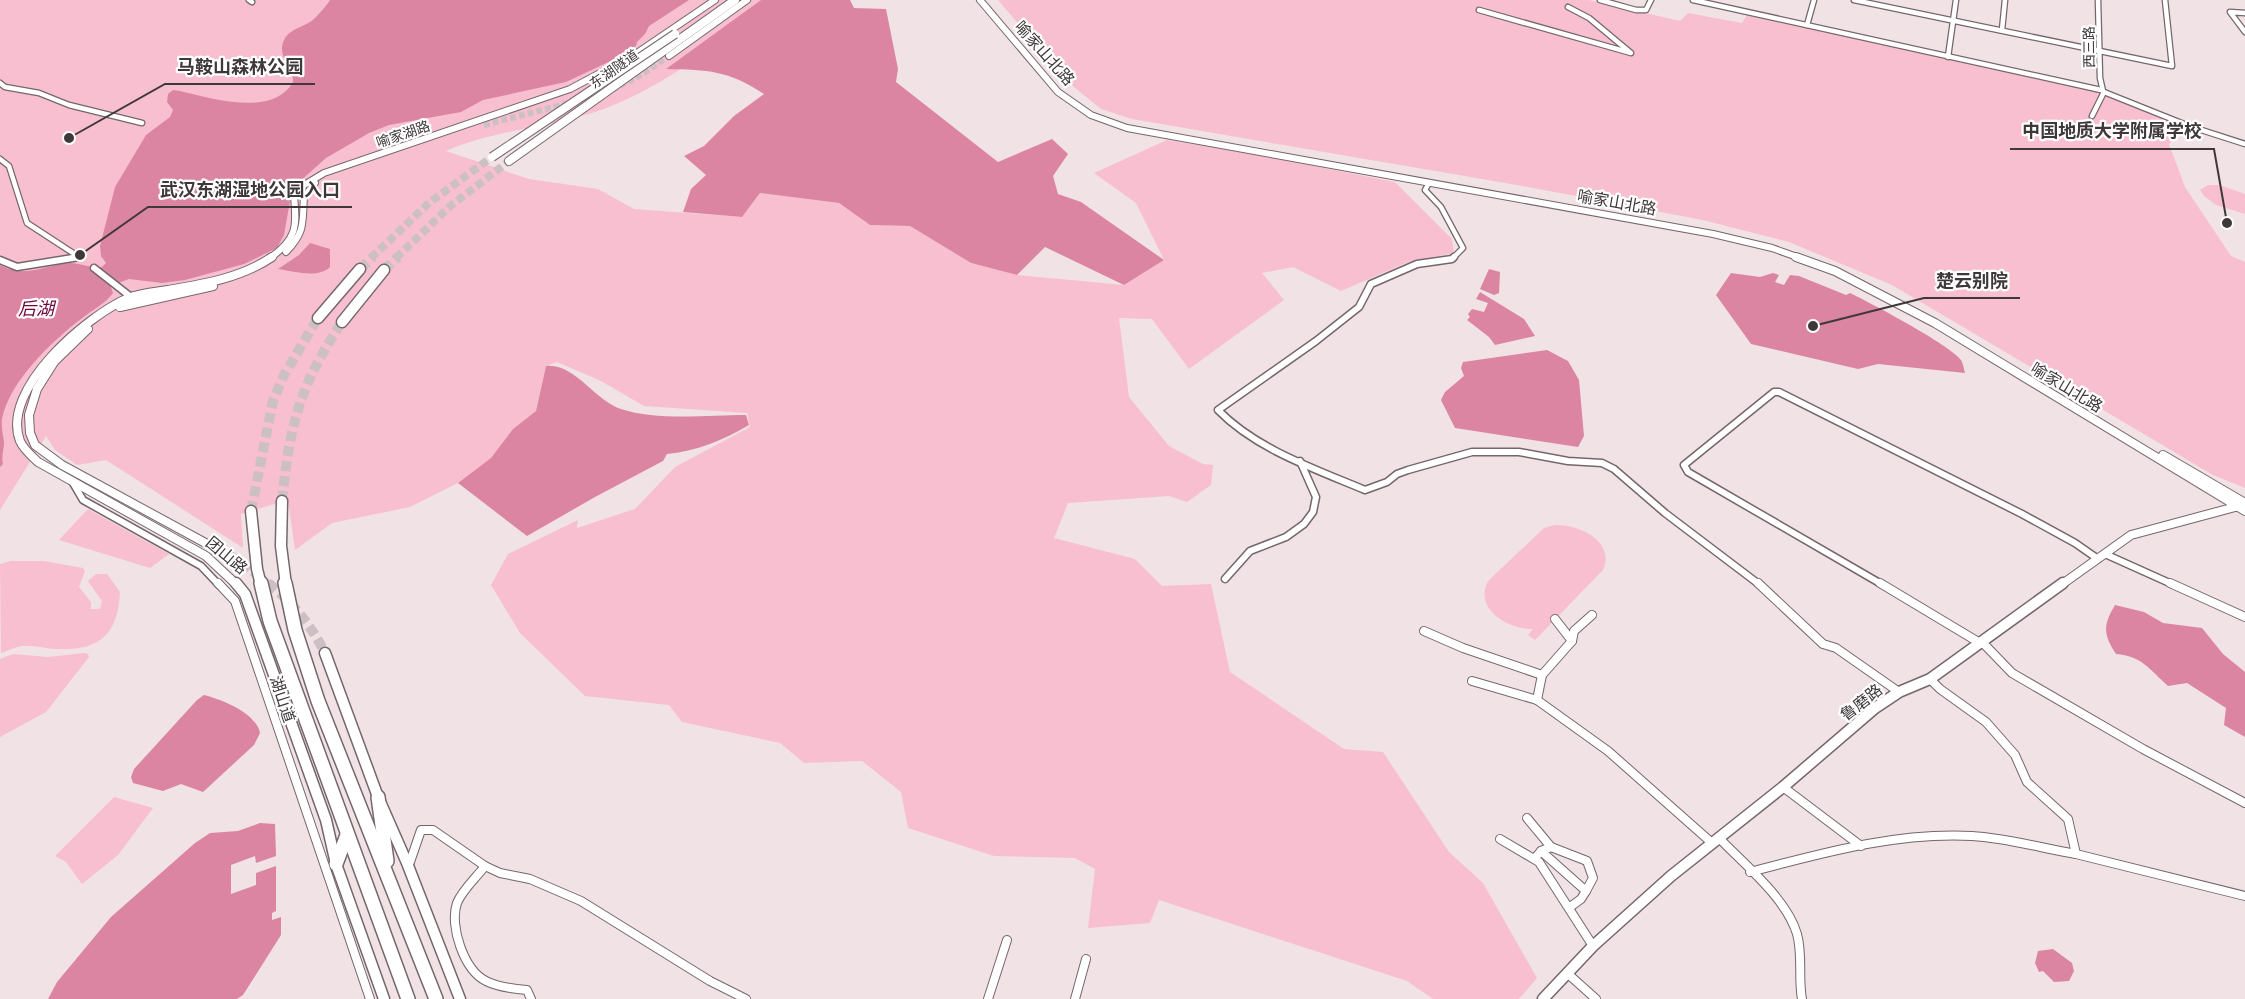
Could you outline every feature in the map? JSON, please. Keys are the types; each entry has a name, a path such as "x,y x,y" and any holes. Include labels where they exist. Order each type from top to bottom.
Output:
{"highway":[{"name":"东湖隧道","path":"492,157 726,0"},
{"name":"东湖隧道","path":"509,161 735,0"},
{"path":"318,318 360,269"},
{"path":"342,322 384,270"},
{"path":"282,501 283,563 291,610 303,654 336,748 390,876 436,999"},
{"name":"团山路","path":"252,511 257,569 270,621 347,835 342,849 408,999"},
{"path":"378,797 390,876"},
{"path":"336,864 342,849"}],"main road":[{"path":"707,13 717,0"},
{"name":"喻家湖路","path":"133,299 225,279 255,267 273,256 291,239 296,223 294,196 311,180 324,173 570,89 634,55 717,0"},
{"path":"723,9 745,0"},
{"path":"669,56 745,0"},
{"name":"喻家山北路","path":"980,0 1058,92 1091,115 1127,128 1713,234 1772,248 1835,271 1935,323 2243,507"},
{"name":"喻家山北路","path":"986,0 1062,90 1094,113 1129,126 1713,231 1773,245 1837,268 1938,320 2243,507"},
{"name":"喻家湖路","path":"133,299 203,289 262,269 286,252 299,237 305,219 302,198 307,189 317,182 327,176 484,125"},
{"name":"团山路","path":"133,299 95,316 55,353 30,383 21,405 17,427 24,447 38,462 73,483 206,556 236,582 245,594 326,820 342,849"},
{"name":"团山路","path":"133,299 103,317 54,362 42,379 32,402 29,415 30,433 35,445 51,459 233,558"},
{"name":"鲁磨路","path":"1543,999 1593,946 1671,876 1783,787 1875,708 1899,692 1930,679 2131,535 2243,507"},
{"path":"326,653 378,797 407,862 460,999"},
{"path":"336,864 384,999"}],"street":[{"path":"1600,0 1636,10 1646,10 1651,0"},
{"path":"1693,0 2103,91 2189,126 2245,144"},
{"path":"1806,25 1814,0"},
{"path":"1854,0 2172,66 2165,0"},
{"path":"1948,57 1956,0"},
{"path":"2002,30 2005,0"},
{"name":"西三路","path":"2098,0 2103,91"},
{"path":"1479,10 1631,53 1588,18 1568,6"},
{"path":"2245,13 2230,12 2245,32"},
{"path":"0,83 4,87 39,93 69,105 142,123"},
{"path":"2092,116 2103,91"},
{"path":"0,159 9,166 27,223 80,257 17,267 0,260"},
{"path":"1429,183 1425,190 1441,207 1463,248 1452,259 1417,264 1371,284 1359,307 1316,341 1218,410 1223,417 1239,429 1300,461 1365,490 1408,470 1472,452 1519,452 1610,466 1665,513 1747,573 1823,644 1836,648 1899,692"},
{"path":"94,268 133,299"},
{"path":"2245,617 2075,543 1779,392 1774,392 1684,465 1688,472 1786,526 1981,642 2012,673 2245,803"},
{"path":"1225,579 1253,548 1282,540 1302,525 1315,509 1316,494 1306,478 1300,461"},
{"name":"湖山道","path":"73,483 83,500 192,560 207,571 235,601 370,999"},
{"path":"1537,700 1542,675 1572,641 1574,631 1593,615"},
{"path":"1555,619 1572,641"},
{"path":"1424,631 1462,648 1542,675"},
{"path":"1930,679 1940,689 1986,722 2015,755 2027,782 2068,819 2076,854"},
{"path":"1473,681 1537,700 1608,751 1716,840 1750,872 1786,914 1795,930 1802,999"},
{"path":"1783,787 1861,846"},
{"path":"1527,818 1551,847 1587,861 1593,878 1581,899 1570,907"},
{"path":"407,862 410,862 421,830 433,830 485,866 500,873 531,879 581,901 710,981 746,999"},
{"path":"1750,872 1834,850 1927,835 1973,836 2076,854 2245,896"},
{"path":"1500,839 1509,848 1535,858 1570,907 1583,933 1593,946"},
{"path":"1535,858 1541,850 1551,847"},
{"path":"1541,850 1586,891"},
{"path":"485,866 460,896 456,907 455,922 458,936 473,970 484,981 527,990 531,999"},
{"path":"988,999 1007,940"},
{"path":"1075,999 1086,959"},
{"path":"1567,973 1596,999"}],"shaded area":[{"path":"0,0 775,0 688,64 617,104 574,118 481,139 446,151 529,179 598,189 634,209 742,217 760,193 839,203 870,225 910,226 971,263 1017,275 1124,285 1164,260 1136,203 1094,173 1167,140 1248,153 1395,182 1452,239 1454,253 1408,262 1341,291 1293,267 1262,273 1284,300 1189,369 1152,319 1119,318 1129,397 1169,446 1203,464 1213,465 1211,485 1187,502 1169,496 1068,503 1054,538 1135,559 1162,586 1211,584 1230,672 1344,749 1383,752 1449,852 1483,883 1537,978 1519,999 1433,999 1407,981 1159,900 1150,923 1088,928 1095,869 1075,858 994,856 908,828 901,792 862,761 804,763 780,743 682,722 669,705 585,696 520,633 491,585 508,554 578,520 577,528 635,509 675,467 750,427 747,413 644,406 601,381 557,362 546,366 536,411 513,429 492,458 458,483 410,507 332,523 295,550 288,500 241,514 243,548 106,460 77,465 55,450 46,436 0,510"},
{"path":"998,0 1589,0 1680,21 1688,13 1742,23 1747,15 2102,92 2187,127 2169,144 2185,187 2231,256 2245,262 2245,488 2213,475 1892,285 1789,242 1703,220 1517,185 1132,119 1101,109 1069,83"},
{"path":"2208,185 2219,185 2245,194 2245,214 2216,205 2204,196 2200,190"},
{"path":"88,509 169,554 150,568 59,540"},
{"path":"1564,525 1592,536 1600,543 1606,560 1603,570 1535,640 1528,635 1533,629 1514,626 1496,616 1489,609 1485,600 1485,591 1488,581 1544,528"},
{"path":"11,561 44,561 83,568 85,571 79,587 91,602 91,609 100,609 102,601 88,581 96,574 107,574 120,592 115,619 104,637 95,643 72,649 23,646 1,653 0,564"},
{"path":"84,653 89,657 46,712 0,737 0,659 13,654 48,657"},
{"path":"114,797 153,808 118,855 82,884 66,862 55,856"}],"water":[{"name":"后湖","path":"330,0 689,0 649,26 636,46 615,59 566,82 483,100 461,112 389,125 369,133 326,158 297,184 290,201 284,235 277,248 244,264 185,280 162,283 129,279 113,285 111,287 113,293 110,297 45,351 33,363 13,391 2,419 4,442 3,464 0,467 0,265 19,271 70,263 102,267 106,263 101,256 100,246 115,187 146,135 170,117 173,110 167,102 168,94 173,90 224,101 257,103 271,100 284,93 293,82 293,77 282,52 284,40 291,32 312,21"},
{"path":"761,0 850,0 854,8 886,9 898,69 896,82 998,162 1052,139 1068,154 1053,176 1058,194 1081,202 1164,260 1124,285 1045,247 1017,275 971,263 910,226 870,225 839,203 760,193 742,217 683,212 691,189 706,175 684,156 704,146 734,116 764,94 739,80 717,73 666,69"},
{"path":"310,243 330,249 330,267 319,273 278,269 299,255"},
{"path":"1489,269 1500,272 1499,293 1494,295 1480,289"},
{"path":"1731,273 1760,277 1773,273 1779,275 1775,282 1784,285 1790,275 1799,276 1846,295 1850,293 1942,344 1961,360 1965,373 1878,364 1858,369 1751,344 1716,295"},
{"path":"1480,292 1524,319 1535,336 1495,345 1489,337 1467,320 1472,309 1484,312 1488,303 1476,299"},
{"path":"1547,350 1568,361 1579,380 1584,436 1578,447 1455,428 1441,400 1445,392 1464,376 1461,368 1463,362"},
{"path":"546,366 566,370 602,398 621,409 635,413 666,416 746,415 749,425 710,444 667,454 663,461 527,536 458,483 491,458 513,429 536,411"},
{"path":"2115,605 2144,612 2163,623 2202,628 2223,654 2245,672 2245,737 2224,725 2226,708 2187,683 2168,686 2139,661 2116,654 2106,630 2108,618"},
{"path":"204,695 238,708 252,719 260,733 254,745 203,792 181,784 163,791 133,783 131,777 134,769"},
{"path":"260,823 275,824 276,856 256,863 255,856 231,865 231,894 256,885 256,873 276,866 276,911 272,913 272,920 281,917 281,935 243,995 237,999 48,999 57,982 111,917 195,843 210,833 238,831"},
{"path":"2053,949 2072,963 2074,971 2069,981 2054,982 2043,971 2039,972 2035,963 2038,951"}],"tunnel":[{"path":"612,90 643,74 669,56"},
{"path":"484,125 600,95"},
{"path":"371,258 430,202 492,157"},
{"path":"396,258 448,208 509,161"},
{"path":"360,269 373,257"},
{"path":"384,270 398,257"},
{"path":"251,511 273,401 284,375 318,318"},
{"path":"282,501 289,450 299,407 306,387 327,345 342,322"},
{"path":"233,558 270,585"},
{"path":"268,583 301,615 325,653"}],"place":[{"name":"马鞍山森林公园","path":"69,138"},
{"name":"中国地质大学附属学校","path":"2227,223"},
{"name":"武汉东湖湿地公园入口","path":"80,255"},
{"name":"楚云别院","path":"1813,326"}]}
